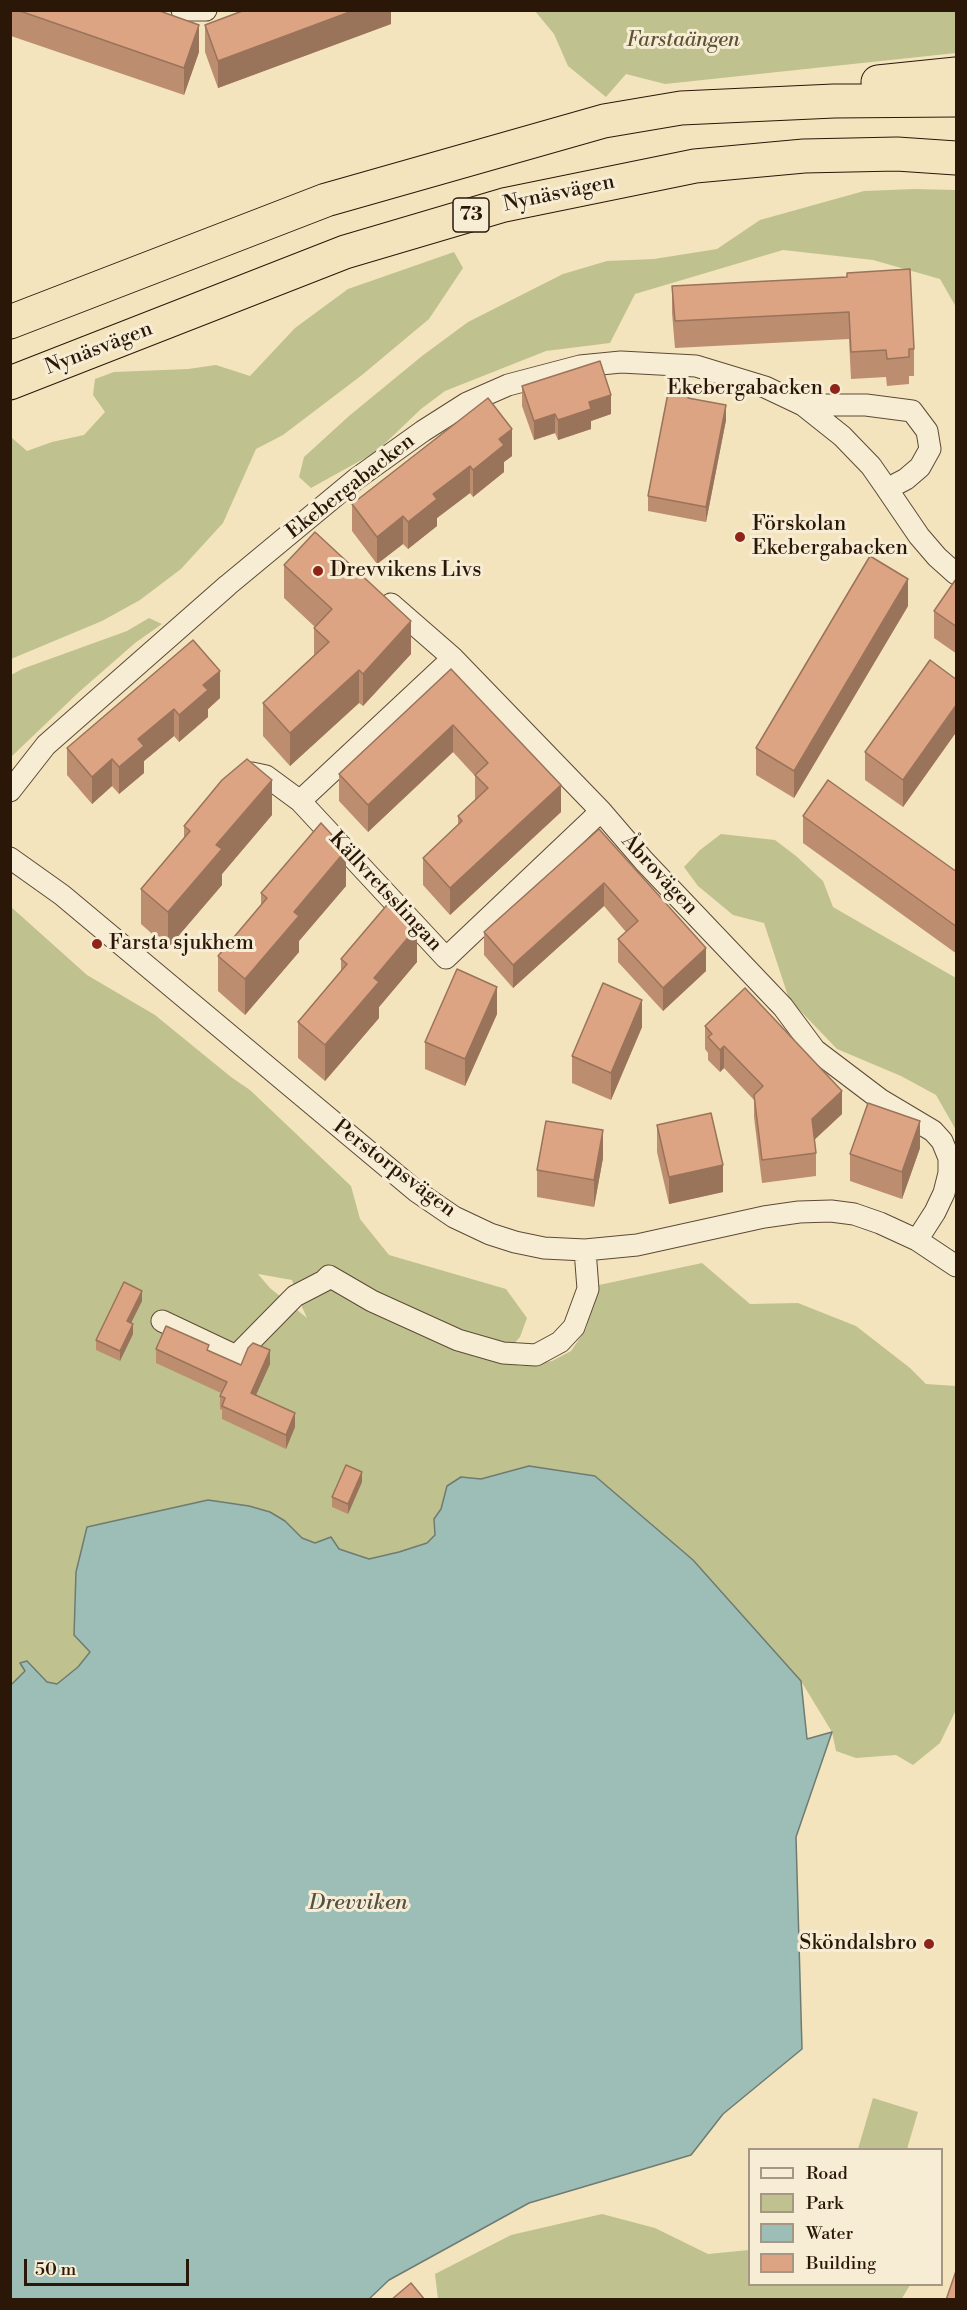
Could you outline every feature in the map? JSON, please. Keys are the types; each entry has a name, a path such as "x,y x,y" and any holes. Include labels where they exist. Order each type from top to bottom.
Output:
{"highway":[{"path":"10,322 326,200 604,121 781,88 957,74"},
{"path":"681,108 834,101 957,100"},
{"name":"Nynäsvägen","path":"10,383 345,252 504,205 695,166 804,156 897,154 957,158"}],"street":[{"path":"183,10 206,10"},
{"name":"Ekebergabacken","path":"10,791 46,746 228,585 309,530 356,479 423,430 466,403 508,385 580,366 621,362 696,366 765,387 803,405 842,436 871,466 919,536 937,557 957,574"},
{"name":"Ekebergabacken","path":"803,405 866,405 912,411 927,431 930,449 920,467 887,489"},
{"name":"Åbrovägen","path":"375,590 453,658 601,811 644,861 783,1007 815,1050 881,1100 933,1131 942,1141 949,1158 949,1173 944,1193 917,1240"},
{"path":"300,801 453,658"},
{"name":"Källvretsslingan","path":"226,796 252,773 266,776 300,801 446,958 601,811"},
{"name":"Perstorpsvägen","path":"10,858 62,895 416,1191 454,1217 490,1234 544,1248 585,1250 637,1245 764,1217 799,1212 831,1211 854,1214 880,1223 917,1240 957,1266"},
{"path":"162,1321 236,1356 295,1296 329,1276 372,1301 458,1340 503,1353 536,1355 560,1342 574,1327 588,1289 585,1250"}],"green space":[{"name":"Farstaängen","path":"535,11 956,11 956,53 665,84 626,74 606,97 568,66 554,34"},
{"path":"956,190 956,307 940,279 873,260 783,250 635,294 610,343 546,351 445,391 421,409 376,452 311,488 299,477 304,457 349,416 422,356 468,322 563,274 607,261 654,259 717,249 760,220 864,191"},
{"path":"454,252 463,268 429,319 362,375 283,435 256,449 223,523 181,569 140,600 102,621 11,659 11,437 27,451 52,442 84,435 105,412 93,395 95,379 114,372 188,369 216,365 250,376 295,328 348,289"},
{"path":"149,618 162,624 135,643 79,692 11,757 11,675 127,631"},
{"path":"721,834 775,840 823,881 833,907 956,978 956,1130 936,1095 901,1076 837,1049 789,999 764,923 733,915 698,886 684,867 700,850"},
{"path":"10,906 87,975 155,1015 250,1090 351,1186 360,1219 389,1255 506,1289 527,1318 520,1337 501,1358 520,1366 552,1361 571,1351 586,1329 599,1285 702,1263 750,1304 798,1303 856,1326 910,1368 926,1384 956,1386 956,1710 940,1743 913,1765 896,1755 856,1758 836,1751 832,1732 801,1681 529,1466 480,1479 461,1477 447,1487 440,1511 434,1519 435,1535 427,1543 369,1559 347,1554 339,1549 331,1537 315,1543 302,1538 285,1521 90,1651 78,1667 57,1684 47,1682 38,1672 26,1671 11,1685","holes":["258,1274 292,1280 297,1296 307,1318 270,1288"]},
{"path":"873,2098 918,2112 907,2148 858,2148"},
{"path":"602,2214 655,2228 708,2254 748,2250 748,2286 909,2286 901,2300 438,2299 435,2274 511,2235"}],"water":[{"name":"Drevviken","path":"529,1466 595,1476 693,1560 801,1681 807,1739 832,1732 796,1837 802,2049 723,2114 691,2155 529,2203 389,2280 369,2299 11,2299 11,1685 25,1671 20,1663 27,1661 47,1682 57,1684 78,1667 90,1652 74,1635 76,1572 87,1527 208,1500 249,1506 270,1512 285,1521 302,1538 315,1543 331,1537 339,1549 369,1559 427,1543 435,1535 434,1519 441,1509 447,1486 461,1477 481,1479"}],"building":[{"path":"17,10 157,10 199,25 184,68"},
{"path":"245,10 355,10 218,61 205,25"},
{"path":"910,269 914,349 909,349 909,357 887,359 886,350 851,352 849,312 675,321 672,286 847,277 847,273"},
{"path":"600,361 611,395 589,402 591,409 558,420 555,414 534,421 522,386"},
{"path":"673,385 690,388 688,398 726,405 706,507 648,496 668,393 671,394"},
{"path":"488,398 512,429 499,439 504,445 473,470 470,466 433,494 437,499 408,522 403,516 377,537 352,504"},
{"path":"315,532 411,621 363,674 359,670 290,733 263,703 329,642 314,628 332,609 284,565"},
{"path":"870,556 908,579 794,771 756,748"},
{"path":"957,580 957,627 934,611"},
{"path":"193,640 220,671 203,685 208,690 179,715 174,709 138,739 144,746 119,767 112,759 92,777 67,748"},
{"path":"930,660 957,680 957,704 903,780 865,752"},
{"path":"451,669 561,785 450,888 423,858 462,821 458,816 488,788 475,775 488,763 453,725 368,805 339,774"},
{"path":"247,759 272,780 216,845 222,849 168,912 141,889 190,831 184,826 222,780"},
{"path":"828,780 957,872 957,927 803,816"},
{"path":"321,823 346,850 294,912 299,916 245,979 218,956 267,898 261,893"},
{"path":"599,829 706,948 663,988 618,939 638,921 604,883 513,965 484,932"},
{"path":"392,899 417,927 374,978 379,982 325,1045 298,1022 347,964 341,959"},
{"path":"457,969 497,987 465,1059 425,1042"},
{"path":"603,983 642,1000 611,1073 572,1056"},
{"path":"745,988 842,1091 812,1119 816,1153 762,1160 754,1095 763,1086 724,1046 720,1050 708,1037 712,1034 705,1026"},
{"path":"868,1103 920,1121 902,1172 850,1154"},
{"path":"711,1113 723,1165 669,1177 657,1125"},
{"path":"546,1121 603,1130 594,1180 537,1170"},
{"path":"124,1282 142,1291 127,1321 133,1324 120,1351 96,1340"},
{"path":"166,1326 209,1345 207,1350 241,1365 248,1348 253,1343 270,1350 251,1393 295,1413 286,1435 222,1406 225,1398 220,1396 227,1382 156,1349"},
{"path":"346,1465 362,1472 348,1504 332,1497"},
{"path":"957,2268 957,2300 946,2300"},
{"path":"411,2283 425,2300 391,2300"}],"place":[{"name":"Ekebergabacken","path":"835,389"},
{"name":"Förskolan Ekebergabacken","path":"740,537"},
{"name":"Drevvikens Livs","path":"318,571"},
{"name":"Farsta sjukhem","path":"97,944"},
{"name":"Sköndalsbro","path":"929,1944"}]}
